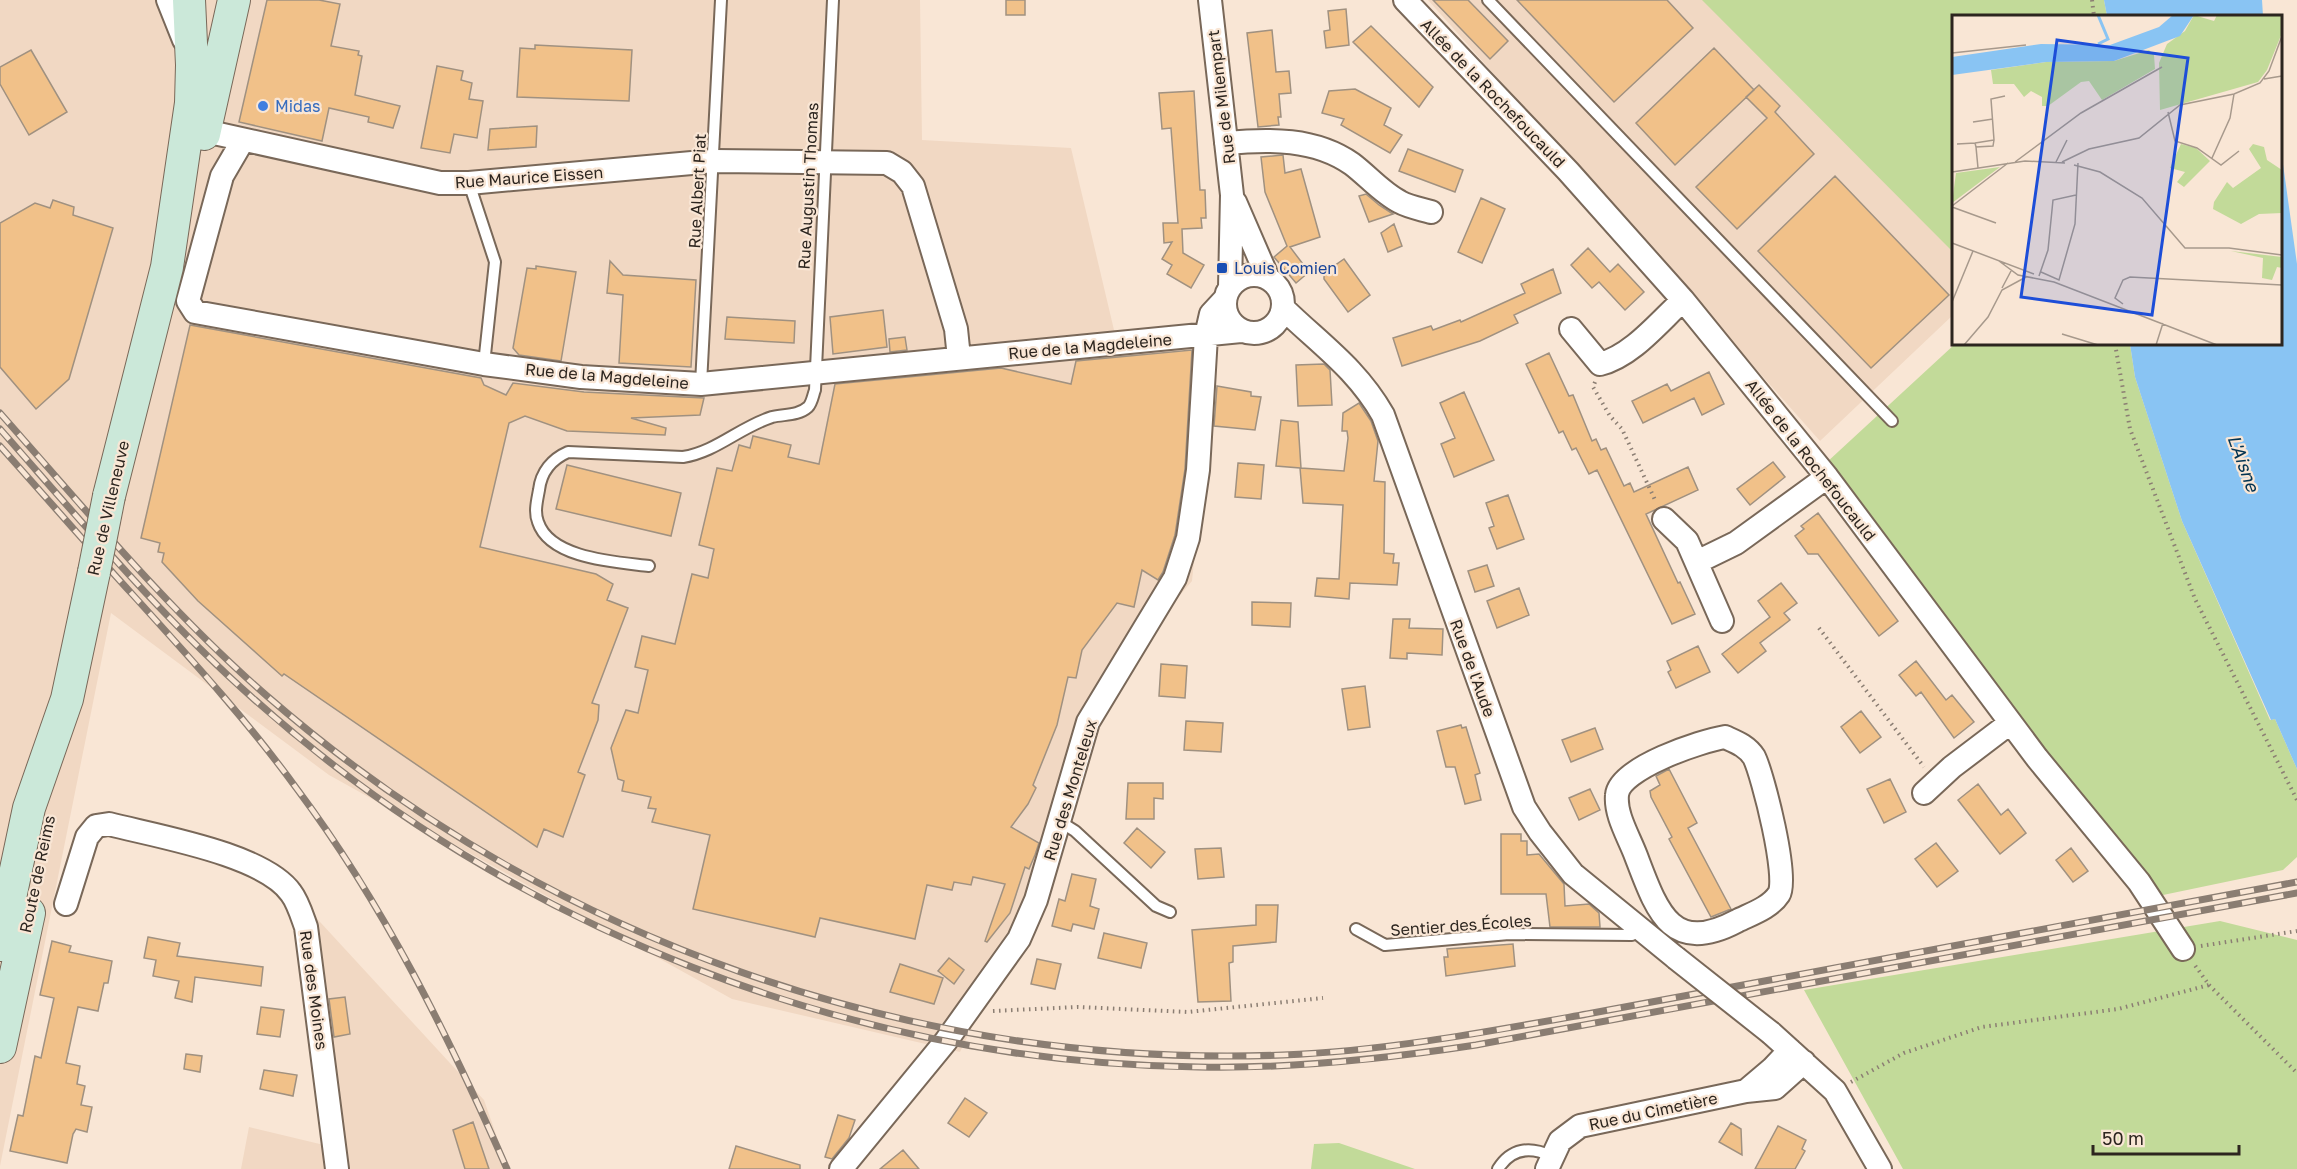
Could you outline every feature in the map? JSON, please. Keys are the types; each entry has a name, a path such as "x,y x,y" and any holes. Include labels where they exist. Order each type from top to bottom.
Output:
{"main road":[{"name":"Rue de Villeneuve","path":"0,945 29,808 67,699 109,496 167,267 201,53 189,0"},
{"path":"167,267 205,131 201,53 234,0"},
{"name":"Route de Reims","path":"0,1047 63,757 67,699"}],"street":[{"name":"Rue de Villeneuve","path":"168,0 201,53"},
{"name":"Rue de Milempart","path":"1210,0 1232,195 1227,294"},
{"name":"Allée de la Rochefoucauld","path":"1405,0 1568,171 1683,300 1827,477 2010,723 2087,821 2139,882 2183,949"},
{"name":"Rue Maurice Eissen","path":"205,131 440,183 469,183 714,161 888,163 902,172 913,186 956,329 959,358"},
{"name":"Rue de la Magdeleine","path":"243,140 222,176 188,301 195,312 484,364 581,377 701,384 1241,331"},
{"path":"1226,143 1278,141 1300,143 1327,150 1351,163 1400,202 1431,212"},
{"name":"Rue de Milempart","path":"1232,195 1268,278"},
{"path":"1264,332 1274,327 1283,308 1282,297 1277,286 1268,278 1254,275 1240,278 1227,294 1225,313 1231,324 1241,331 1264,332 1321,345"},
{"name":"Rue des Monteleux","path":"841,1169 914,1081 972,1004 1018,939 1036,900 1088,722 1175,578 1188,538 1198,470 1206,336 1211,314 1227,294"},
{"path":"1571,329 1600,364 1613,361 1683,300"},
{"name":"Rue de l'Aude","path":"1283,308 1321,345 1349,367 1369,391 1383,415 1524,807 1540,832 1573,874 1772,1033 1835,1092 1880,1169"},
{"path":"1697,562 1736,543 1827,477"},
{"path":"1664,519 1687,541 1722,621"},
{"path":"1930,787 2010,723"},
{"path":"1725,737 1741,744 1754,758 1777,840 1783,879 1779,894 1767,906 1721,930 1704,935 1687,934 1676,929 1647,885 1619,814 1617,794 1625,779 1702,741 1725,737"},
{"name":"Rue des Moines","path":"66,904 87,837 96,826 109,824 240,859 271,874 291,893 306,927 337,1169"},
{"path":"1613,905 1647,885"},
{"name":"Rue du Cimetière","path":"1549,1163 1560,1141 1580,1126 1746,1091 1775,1088 1797,1056"}],"lane":[{"name":"Rue Albert Piat","path":"701,384 721,0"},
{"name":"Rue Augustin Thomas","path":"649,566 581,556 558,546 538,525 536,512 540,483 553,459 568,452 683,457 700,455 747,428 772,417 799,413 809,406 815,390 823,163 833,0"},
{"path":"1488,0 1892,421"},
{"path":"469,183 495,262 484,364"},
{"path":"1059,821 1075,831 1156,906 1170,912"},
{"name":"Sentier des Écoles","path":"1356,929 1385,945 1509,934 1632,935 1641,927"},
{"path":"1498,1169 1504,1159 1519,1151 1536,1149 1549,1163"}],"path":[{"path":"2092,0 2094,15"},
{"path":"2115,345 2130,429 2195,599 2297,800"},
{"path":"1600,364 1593,387 1610,416 1622,429 1664,519"},
{"path":"1819,628 1930,787"},
{"path":"2297,931 2183,949 2209,985 2297,1073"},
{"path":"1835,1092 1904,1053 1982,1027 2118,1009 2209,985"},
{"path":"972,1004 993,1011 1078,1007 1188,1012 1323,998"}],"shaded area":[{"path":"0,0 920,0 922,140 1071,148 1114,330 1217,330 1192,581 1082,711 1039,887 960,1052 732,999 329,775 111,613 0,1166"},
{"path":"1428,0 1767,0 1952,228 1952,316 1820,441"},
{"path":"309,910 484,1100 508,1169 241,1169 249,1127 324,1145"}],"green space":[{"path":"1702,0 2104,0 2107,15 1952,15 1952,251"},
{"path":"1954,345 2130,345 2135,377 2182,521 2270,720 2275,719 2297,769 2297,857 2283,870 2163,895 2101,824 1826,463"},
{"path":"2220,921 2297,940 2297,1169 1903,1169 1804,990"},
{"path":"1339,1143 1415,1169 1311,1169 1314,1144"}],"water":[{"path":"2104,0 2262,0 2263,15 2107,15"},
{"name":"L'Aisne","path":"2282,157 2297,264 2297,769 2275,719 2271,720 2182,521 2135,377 2130,345 2282,345"}],"building":[{"path":"267,0 319,0 340,4 331,46 359,51 358,55 362,56 355,95 400,106 393,128 368,122 369,117 329,108 322,141 239,122"},
{"path":"1006,0 1025,0 1025,15 1006,15"},
{"path":"1433,0 1468,0 1508,41 1490,59"},
{"path":"1517,0 1667,0 1693,28 1614,102"},
{"path":"1346,9 1349,45 1326,48 1324,31 1330,30 1328,11"},
{"path":"1371,26 1433,87 1419,107 1353,42"},
{"path":"1272,30 1276,72 1289,71 1291,93 1279,94 1281,117 1278,117 1279,125 1258,127 1247,33"},
{"path":"535,45 632,50 629,101 517,97 520,48 535,49"},
{"path":"1714,48 1754,90 1675,165 1636,123"},
{"path":"31,50 67,112 29,135 0,84 0,67"},
{"path":"437,66 463,71 461,80 472,83 469,99 483,101 477,138 454,134 450,153 421,148"},
{"path":"1759,85 1780,106 1775,112 1814,154 1737,229 1696,187 1767,118 1746,97"},
{"path":"1355,89 1391,108 1384,125 1402,135 1390,153 1341,125 1344,119 1322,113 1329,91"},
{"path":"1194,91 1200,190 1205,190 1206,218 1201,218 1202,228 1182,229 1183,253 1204,265 1191,288 1167,274 1172,265 1162,259 1172,242 1164,243 1163,223 1178,223 1171,128 1162,129 1159,93"},
{"path":"537,126 536,147 488,150 490,129"},
{"path":"1408,149 1463,170 1455,192 1399,171"},
{"path":"1283,155 1285,173 1301,169 1320,237 1290,247 1309,272 1296,283 1274,257 1287,246 1265,192 1261,157"},
{"path":"1835,176 1949,295 1871,368 1758,251"},
{"path":"1366,194 1393,214 1369,222 1359,196"},
{"path":"1481,198 1505,209 1482,263 1458,252"},
{"path":"53,200 74,207 73,215 113,228 69,379 36,409 0,367 0,223 35,203 50,208"},
{"path":"1394,224 1402,246 1388,252 1381,233"},
{"path":"1588,248 1610,272 1618,264 1644,292 1625,310 1599,282 1592,288 1571,265"},
{"path":"1344,259 1370,295 1348,312 1324,279 1324,273"},
{"path":"610,261 623,275 696,280 691,367 619,363 623,295 607,293"},
{"path":"536,266 576,272 561,361 519,355 513,348 527,268 536,269"},
{"path":"1553,269 1561,293 1514,315 1518,323 1480,341 1402,366 1393,338 1431,326 1433,330 1460,320 1461,322 1525,293 1521,284"},
{"path":"883,310 887,347 833,354 830,317"},
{"path":"727,317 795,321 794,343 725,339"},
{"path":"190,325 481,378 484,385 506,395 513,383 584,392 704,398 700,415 631,418 666,428 665,435 567,431 525,416 509,423 480,547 596,574 613,584 607,600 628,608 592,703 599,705 598,720 578,772 585,775 563,837 544,829 537,847 284,674 282,676 198,601 162,562 164,553 158,552 160,543 141,538"},
{"path":"905,337 907,350 890,352 889,339"},
{"path":"1192,350 1185,469 1175,535 1163,572 1158,580 1142,570 1134,607 1117,603 1082,650 1076,678 1068,677 1057,725 1033,785 1036,788 1028,804 1011,827 1039,843 1029,869 1025,867 1010,913 987,942 985,941 1005,884 973,877 971,885 954,882 952,890 927,885 915,939 820,918 815,937 693,909 710,835 652,822 656,809 648,808 651,797 622,791 624,781 618,779 611,748 626,710 638,713 648,670 635,667 642,636 675,644 692,574 708,578 714,549 699,545 717,468 732,471 739,445 750,448 753,436 791,445 788,457 819,464 835,384 1001,368 1071,384 1076,361"},
{"path":"1549,353 1569,396 1573,395 1592,441 1596,439 1601,450 1606,448 1624,486 1630,483 1634,492 1688,467 1698,490 1646,514 1695,614 1672,624 1597,470 1589,474 1576,448 1572,450 1563,431 1559,433 1526,364"},
{"path":"1324,364 1330,370 1332,405 1298,406 1296,365"},
{"path":"1709,372 1724,404 1702,415 1694,398 1643,423 1632,401 1667,384 1671,391"},
{"path":"1217,386 1251,392 1251,396 1261,397 1255,430 1214,426"},
{"path":"1464,392 1494,460 1454,477 1441,444 1455,438 1440,403"},
{"path":"1359,403 1371,421 1378,441 1374,481 1385,482 1384,553 1394,554 1393,563 1399,563 1397,585 1350,583 1349,599 1315,596 1317,578 1339,579 1343,505 1303,503 1300,468 1276,466 1281,420 1298,422 1301,468 1344,471 1348,438 1347,431 1342,431 1343,413"},
{"path":"1773,462 1785,477 1750,505 1737,489"},
{"path":"1238,463 1264,465 1261,499 1235,497"},
{"path":"567,465 681,493 671,536 556,509"},
{"path":"1508,495 1524,539 1497,549 1489,528 1494,526 1486,503"},
{"path":"1818,513 1898,621 1879,636 1818,554 1808,554 1795,536 1804,529 1801,526"},
{"path":"1487,565 1494,586 1475,592 1468,571"},
{"path":"1781,583 1797,603 1784,613 1790,620 1760,643 1766,651 1738,673 1722,654 1770,617 1758,601"},
{"path":"1519,588 1529,615 1497,628 1487,601"},
{"path":"1252,602 1291,603 1290,627 1252,625"},
{"path":"1393,619 1410,619 1409,628 1443,629 1442,655 1407,653 1407,659 1390,658"},
{"path":"1698,646 1710,672 1676,688 1668,672 1671,670 1667,661"},
{"path":"1916,661 1946,700 1952,695 1974,722 1954,738 1921,692 1916,696 1899,675"},
{"path":"1161,664 1187,666 1185,698 1159,696"},
{"path":"1365,686 1370,727 1348,730 1342,689"},
{"path":"1861,711 1881,737 1860,753 1841,727"},
{"path":"1186,721 1223,723 1221,752 1184,750"},
{"path":"1461,725 1462,728 1466,727 1480,773 1475,775 1481,800 1465,804 1455,767 1446,767 1437,731"},
{"path":"1595,728 1603,749 1571,762 1562,740"},
{"path":"1669,769 1697,823 1688,828 1731,909 1711,917 1669,839 1672,837 1651,797 1650,791 1660,785 1656,776"},
{"path":"1890,779 1906,812 1884,823 1867,789"},
{"path":"1128,783 1163,783 1163,799 1154,798 1154,819 1126,819"},
{"path":"1978,784 2001,815 2008,809 2026,833 2000,854 1958,800"},
{"path":"1590,789 1600,810 1579,820 1569,798"},
{"path":"1137,828 1165,852 1151,868 1124,843"},
{"path":"1501,834 1521,834 1521,841 1527,841 1527,855 1539,854 1564,884 1565,906 1589,904 1599,913 1600,927 1550,927 1546,894 1501,894"},
{"path":"1936,843 1958,871 1937,887 1915,859"},
{"path":"1221,848 1224,877 1198,879 1195,849"},
{"path":"2071,848 2088,871 2073,882 2056,860"},
{"path":"1072,874 1096,879 1090,906 1099,909 1094,929 1073,924 1071,931 1052,926 1059,899 1065,901"},
{"path":"1256,905 1278,905 1276,942 1233,946 1233,962 1229,963 1231,1001 1198,1002 1192,930 1256,925"},
{"path":"1104,933 1147,943 1141,968 1098,958"},
{"path":"148,937 180,943 177,956 263,967 261,986 195,977 192,1002 175,998 179,981 153,976 156,960 144,958"},
{"path":"52,941 71,946 69,952 112,961 108,983 104,983 98,1011 78,1007 66,1063 80,1066 77,1084 85,1086 81,1105 92,1107 87,1132 76,1129 73,1134 67,1163 10,1151 18,1115 23,1116 35,1056 41,1058 54,998 40,995"},
{"path":"1513,944 1515,966 1446,976 1444,957 1448,957 1447,949"},
{"path":"949,958 964,970 954,984 938,971"},
{"path":"1037,959 1061,964 1055,989 1031,984"},
{"path":"900,964 943,978 934,1004 890,992"},
{"path":"345,997 350,1034 334,1037 329,999"},
{"path":"261,1007 284,1010 280,1037 257,1034"},
{"path":"186,1054 202,1056 200,1072 184,1069"},
{"path":"264,1070 297,1075 293,1096 260,1089"},
{"path":"965,1098 987,1113 969,1137 948,1123"},
{"path":"838,1115 855,1120 849,1138 832,1159 825,1157"},
{"path":"473,1122 489,1169 465,1169 453,1130"},
{"path":"1731,1123 1741,1129 1742,1155 1719,1142"},
{"path":"1778,1126 1806,1140 1802,1149 1805,1151 1795,1169 1755,1169"},
{"path":"736,1146 800,1165 800,1169 729,1169"},
{"path":"903,1150 919,1169 880,1169"}],"railway":[{"path":"0,413 129,559 196,630 267,696 376,782 492,857 613,920 740,972 872,1012 1007,1039 1144,1054 1321,1053 1435,1040 1549,1021 2297,882"},
{"path":"0,429 123,569 221,669 255,700 355,781 462,853 576,916 694,968 816,1010 942,1040 1069,1059 1198,1067 1303,1065 1372,1059 1476,1045 2297,893"},
{"path":"0,446 238,714 278,763 329,833 413,973 462,1070 507,1169"}],"place":[{"name":"Midas","path":"263,106"},
{"name":"Louis Comien","path":"1222,268"}]}
